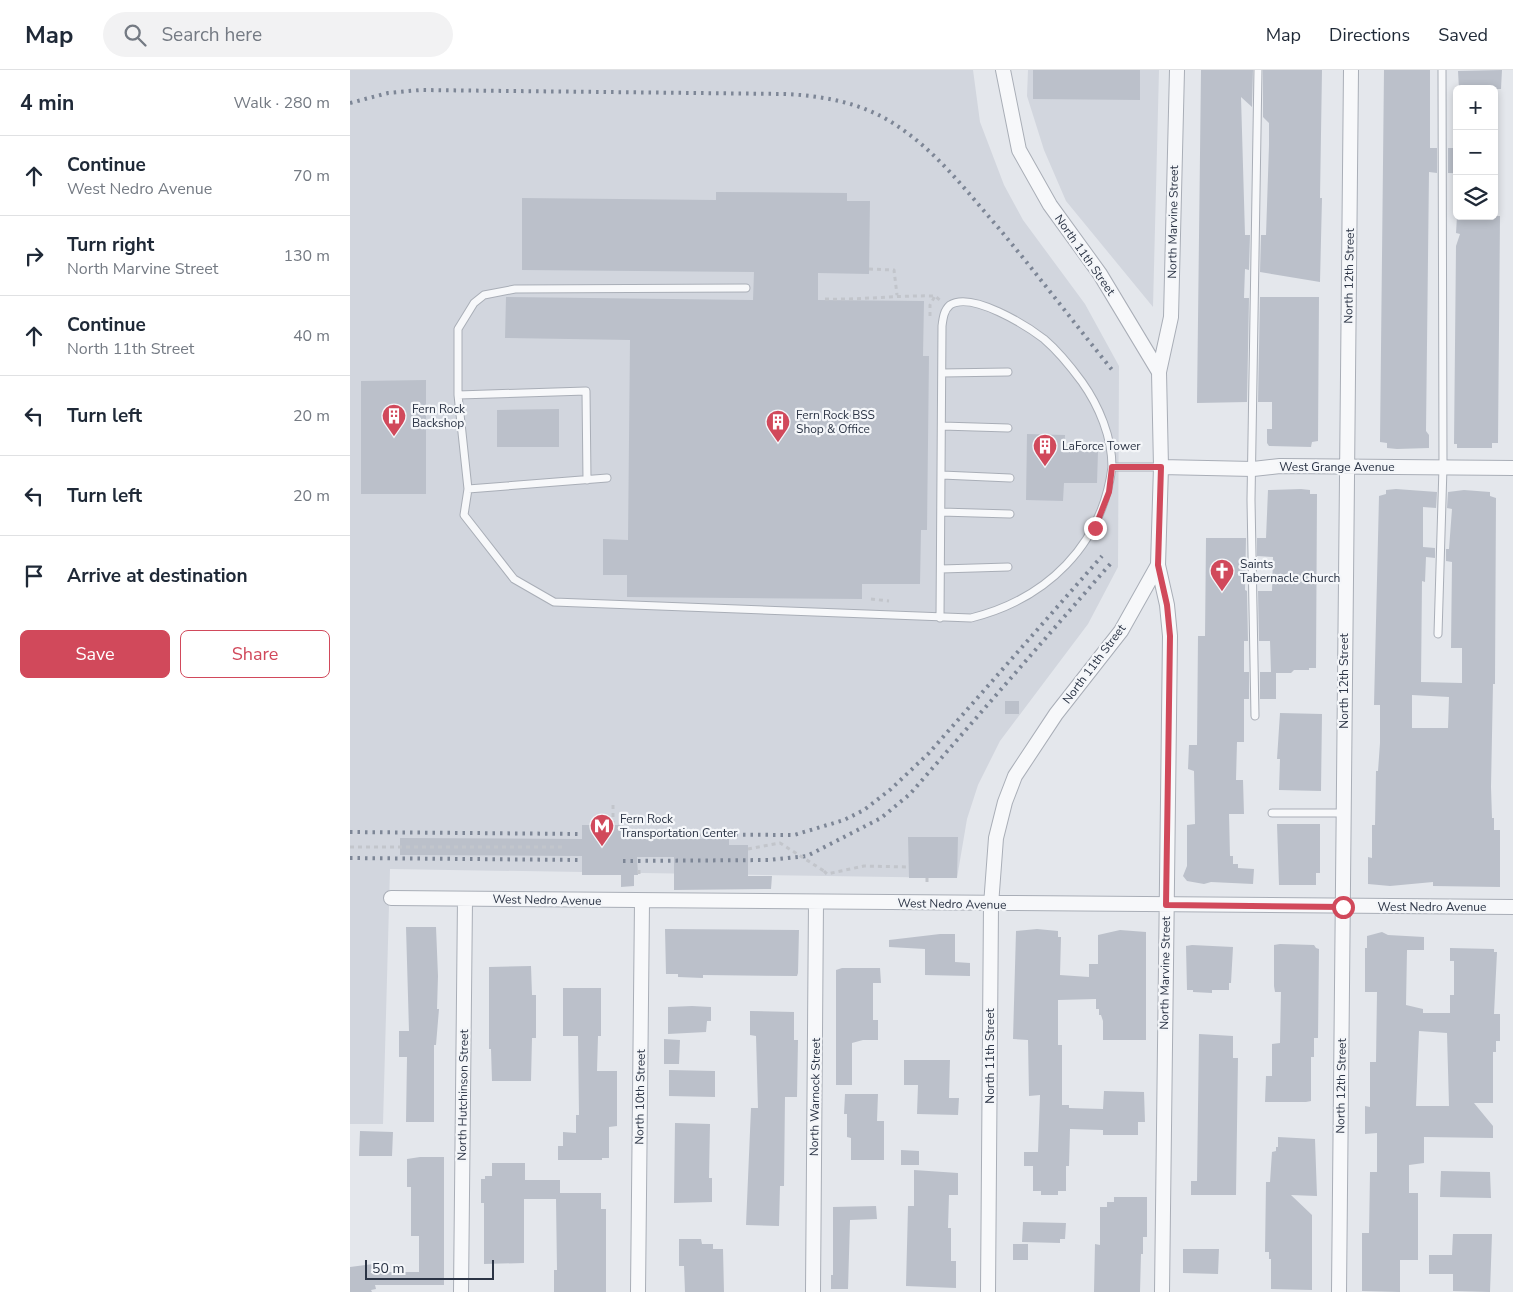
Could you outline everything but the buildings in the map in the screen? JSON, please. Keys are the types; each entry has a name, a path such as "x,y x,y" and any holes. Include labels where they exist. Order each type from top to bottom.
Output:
{"street":[{"name":"North 11th Street","path":"988,1292 991,905 996,838 1014,776 1056,714 1121,631 1158,565 1161,467 1159,372 1100,274 1050,205 1019,150 1003,70"},
{"name":"North Marvine Street","path":"1159,372 1171,317 1177,70"},
{"name":"North 12th Street","path":"1339,1292 1351,70"},
{"name":"West Grange Avenue","path":"1161,467 1253,469 1280,466 1513,468"},
{"name":"North Marvine Street","path":"1158,565 1167,605 1170,636 1162,1292"},
{"name":"West Nedro Avenue","path":"392,898 991,905 1513,907"},
{"name":"North Hutchinson Street","path":"461,1292 466,899"},
{"name":"North 10th Street","path":"638,1292 642,902"},
{"name":"North Warnock Street","path":"813,1292 816,902"}],"lane":[{"path":"1255,716 1251,500 1258,70"},
{"path":"1438,634 1443,467 1442,70"},
{"path":"746,288 515,289 484,295 474,302 458,330 458,395 468,489 464,515 514,579 554,602 707,606 940,618 972,618 994,612 1026,596 1062,568 1086,543 1095,528 1109,492 1112,453 1097,409 1081,381 1046,341 1017,321 975,304 960,302 950,305 943,314 940,618"},
{"path":"942,373 1008,372"},
{"path":"458,395 586,391 587,480"},
{"path":"942,426 1008,428"},
{"path":"1112,467 1161,467"},
{"path":"942,475 1010,478"},
{"path":"468,489 607,478"},
{"path":"941,512 1010,514"},
{"path":"941,569 1008,567"},
{"path":"1272,812 1343,813"}],"path":[{"path":"869,270 894,270 897,295"},
{"path":"825,299 866,300 897,295 935,296 941,302"},
{"path":"930,324 930,305 935,296"},
{"path":"871,599 896,602"},
{"path":"613,805 613,826"},
{"path":"748,849 780,844 827,874 864,866 909,867"},
{"path":"350,847 565,847"},
{"path":"640,870 640,877"},
{"path":"926,878 927,885"}],"shaded area":[{"path":"350,70 973,70 980,122 1004,185 1023,220 1085,304 1119,366 1118,567 1088,624 1000,741 978,785 967,819 957,878 390,869 383,1124 350,1124"},
{"path":"1028,70 1159,70 1153,307 1066,201 1044,150 1027,96"}],"railway":[{"path":"350,103 388,93 420,90 786,94 813,96 852,104 888,120 928,150 973,198 1017,250 1113,371"},
{"path":"623,834 794,835 844,820 864,810 891,789 929,753 1102,556"},
{"path":"623,861 769,860 807,856 881,818 910,794 1111,563"},
{"path":"350,832 582,834"},
{"path":"350,858 582,860"}],"place":[{"name":"Fern Rock Backshop","path":"394,437"},
{"name":"Fern Rock BSS Shop & Office","path":"778,443"},
{"name":"LaForce Tower","path":"1045,467"},
{"name":"Saints Tabernacle Church","path":"1222,592"},
{"name":"Fern Rock Transportation Center","path":"602,847"}],"route":[{"path":"1095,528 1109,492 1112,467 1161,467 1158,565 1167,605 1170,636 1166,905 1343,907"}]}
